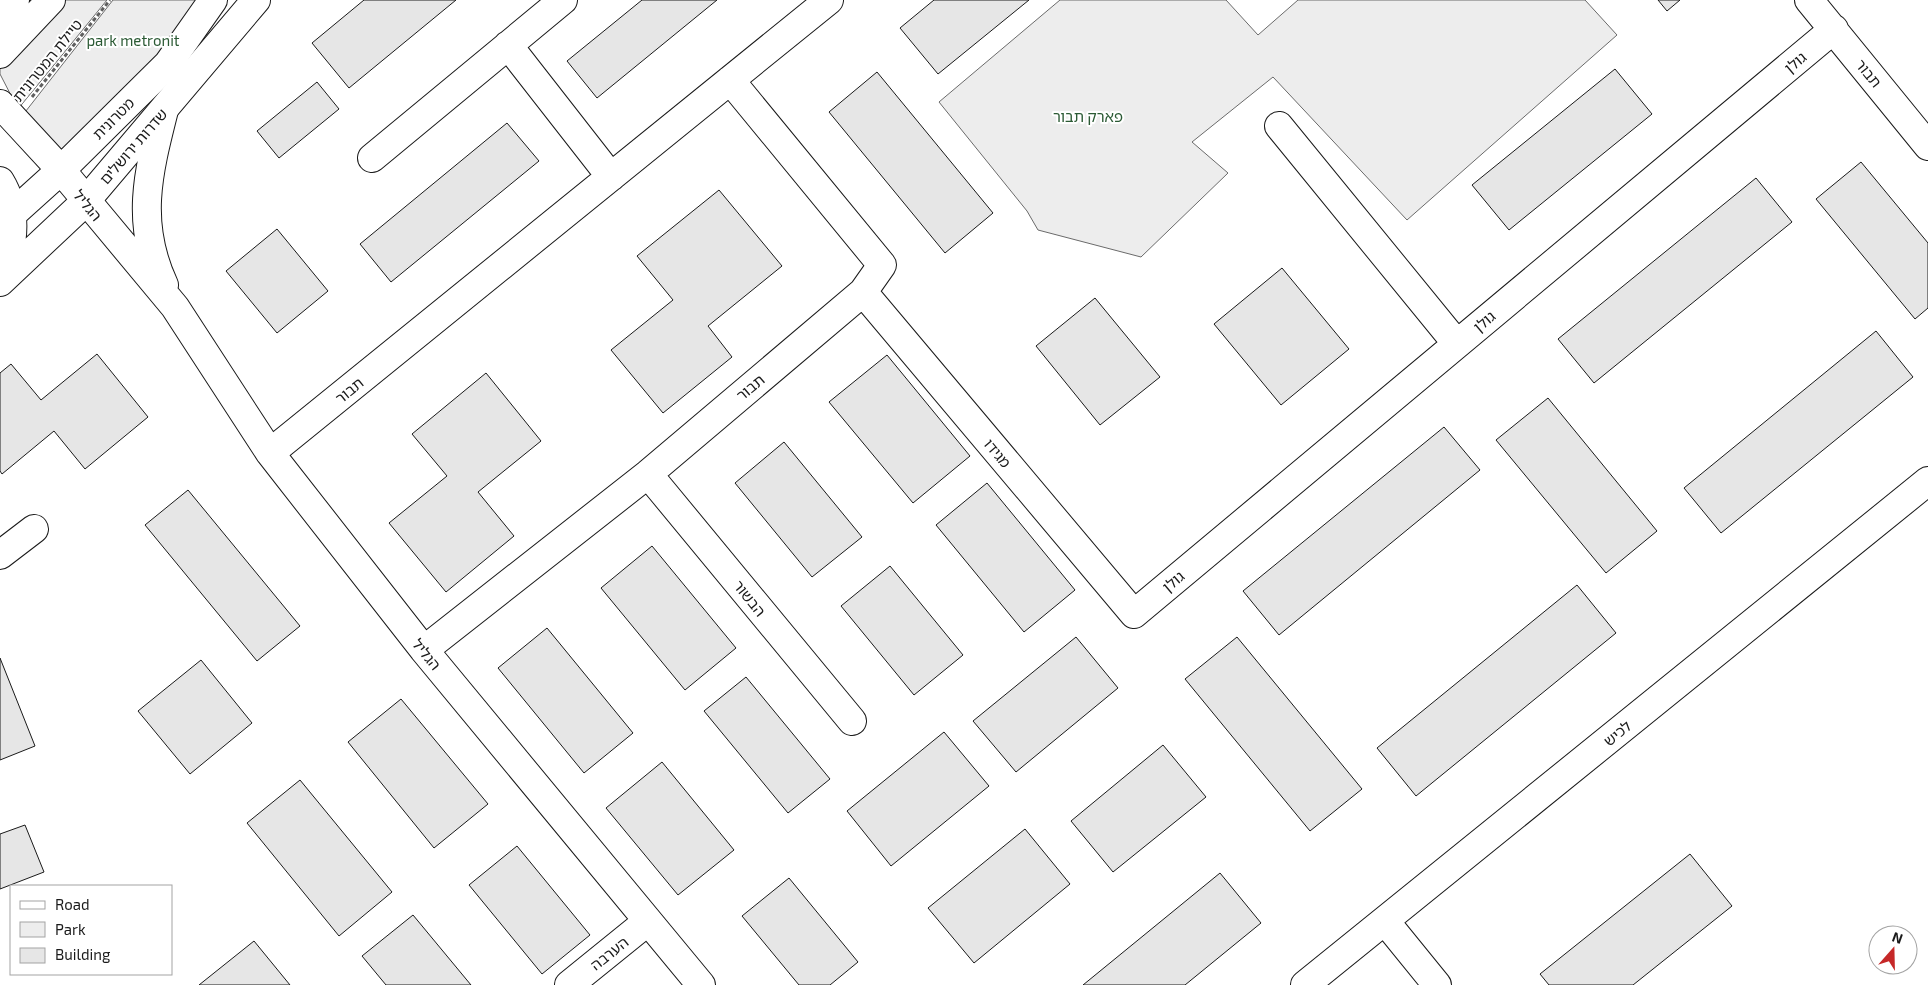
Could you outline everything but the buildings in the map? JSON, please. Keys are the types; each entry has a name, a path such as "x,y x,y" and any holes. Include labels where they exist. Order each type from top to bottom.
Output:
{"street":[{"path":"0,5 5,0"},
{"path":"0,27 15,0"},
{"path":"0,54 51,0"},
{"name":"מטרונית","path":"6,219 61,170 168,64 213,0"},
{"name":"שדרות ירושלים","path":"0,282 85,202 256,0"},
{"path":"372,158 563,0"},
{"name":"תבור","path":"270,454 829,0"},
{"name":"תבור","path":"1809,0 1928,146"},
{"name":"גולן","path":"1134,614 1834,29"},
{"path":"508,45 611,177"},
{"name":"תבור","path":"424,650 648,474 863,292 882,265 730,80"},
{"name":"הגליל","path":"164,110 152,160 146,196 147,225 154,264 174,307"},
{"name":"הגליל","path":"7,112 61,170 85,202 174,307 270,454 424,650 701,985"},
{"path":"1279,126 1457,344"},
{"path":"0,180 6,190 6,219 12,240 0,271"},
{"name":"מגידו","path":"863,292 1134,614"},
{"name":"הבשור","path":"648,474 852,721"},
{"name":"לכיש","path":"1305,985 1928,481"},
{"path":"0,556 34,528"},
{"name":"הערבה","path":"569,985 648,921"},
{"path":"1385,921 1437,985"}],"path":[{"name":"טיילת המטרונית","path":"7,112 110,0"}],"green space":[{"name":"park metronit","path":"53,0 107,0 18,109 0,74 0,63"},
{"name":"park metronit","path":"113,0 213,0 62,158 22,116"},
{"name":"פארק תבור","path":"1060,0 1226,0 1258,35 1298,0 1585,0 1617,35 1407,220 1273,77 1192,142 1228,173 1141,257 1038,230 1027,211 939,102"}]}
